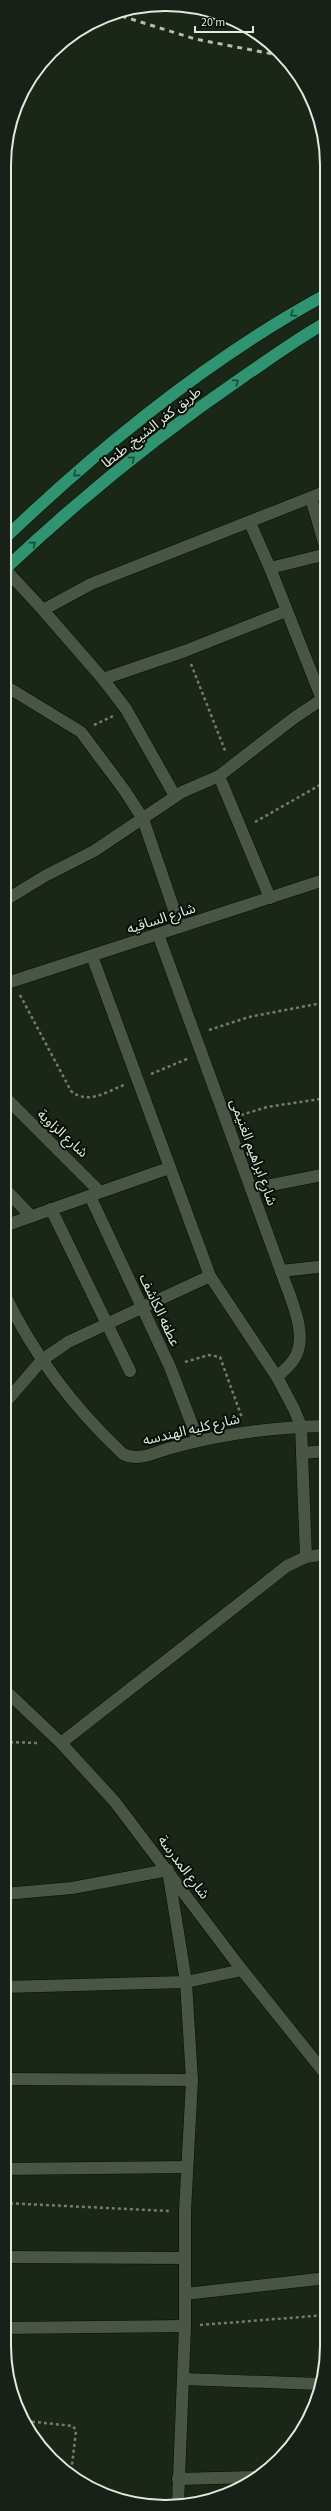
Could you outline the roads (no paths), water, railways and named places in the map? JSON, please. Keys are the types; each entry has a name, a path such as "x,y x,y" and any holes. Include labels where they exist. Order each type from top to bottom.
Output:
{"main road":[{"name":"طريق كفر الشيخ, طنطا","path":"11,533 94,458 148,414 250,342 320,298"},
{"name":"طريق كفر الشيخ, طنطا","path":"11,564 69,511 136,456 204,404 320,327"}],"street":[{"path":"43,610 91,584 250,523 320,494"},
{"path":"311,498 320,529"},
{"path":"250,523 270,568 320,697"},
{"path":"270,568 320,555"},
{"path":"11,576 43,610 103,679 126,709 175,796"},
{"path":"103,679 185,651 286,611"},
{"path":"11,689 81,732 143,820 180,927"},
{"path":"11,897 45,876 94,851 143,820 175,796 219,776 320,701"},
{"path":"219,776 240,830 270,898"},
{"name":"شارع الساقيه","path":"11,982 320,881"},
{"name":"شارع ابراهيم الغنيمى","path":"158,934 200,1054 226,1119 281,1271 300,1338 295,1358 277,1377"},
{"path":"92,956 210,1276 277,1377 301,1426 306,1557"},
{"name":"شارع الزاوية","path":"11,1104 95,1194"},
{"path":"11,1223 169,1168"},
{"path":"251,1189 320,1175"},
{"name":"عطفه الكاشف","path":"95,1194 142,1307 170,1366 198,1440"},
{"path":"11,1195 31,1216"},
{"path":"51,1209 130,1371"},
{"path":"281,1271 320,1267"},
{"path":"11,1396 42,1360 68,1342 210,1276"},
{"name":"شارع كليه الهندسه","path":"11,1308 42,1360 70,1398 123,1454 130,1457 143,1456 198,1440 247,1431 301,1426 320,1426"},
{"path":"302,1453 320,1452"},
{"path":"61,1743 287,1566 306,1557 320,1555"},
{"name":"شارع المدرسة","path":"11,1696 61,1743 115,1802 168,1870 242,1970 320,2067"},
{"path":"11,1893 72,1888 168,1870 186,1982 192,2080 185,2212 185,2326 178,2500"},
{"path":"11,1987 186,1982 242,1970"},
{"path":"11,2079 192,2080"},
{"path":"11,2169 187,2167"},
{"path":"11,2257 184,2258"},
{"path":"185,2294 320,2279"},
{"path":"11,2328 185,2326"},
{"path":"183,2378 315,2384"},
{"path":"178,2478 246,2477"}],"railway":[{"path":"124,17 195,39 273,54"}]}
